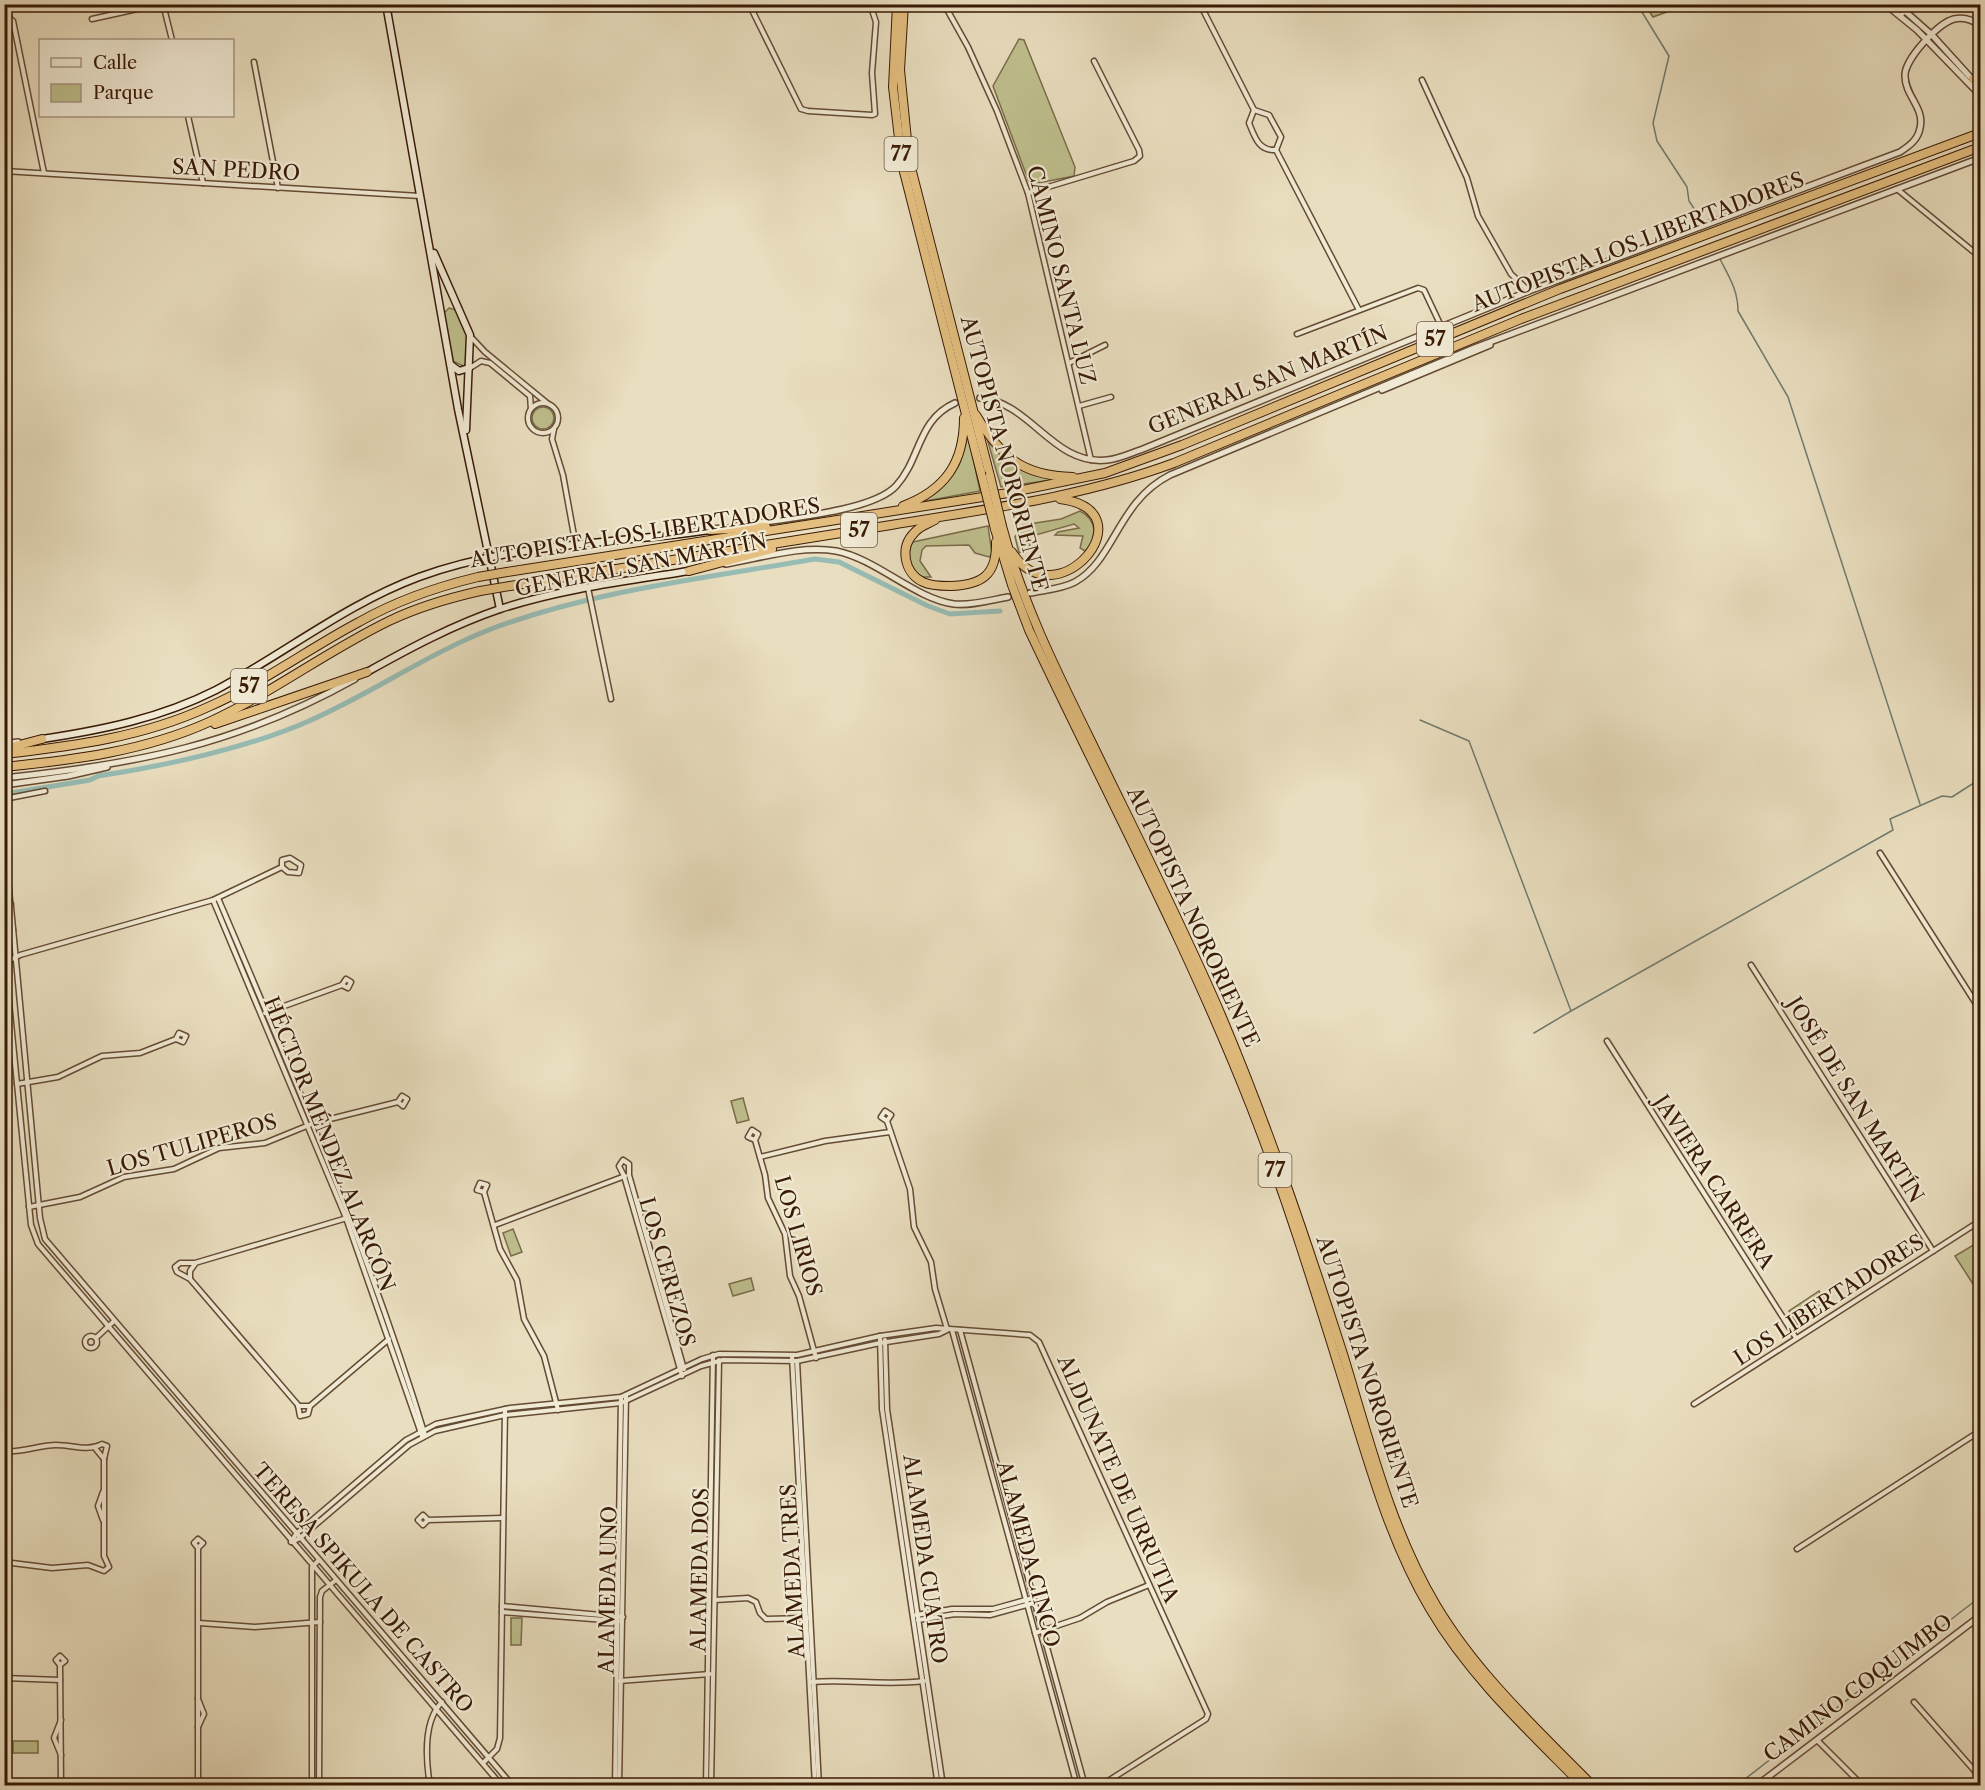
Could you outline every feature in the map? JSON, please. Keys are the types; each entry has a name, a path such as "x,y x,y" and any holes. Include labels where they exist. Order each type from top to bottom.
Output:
{"highway":[{"name":"AUTOPISTA NORORIENTE","path":"897,4 893,87 900,149 911,202 958,399 1017,580 1041,639 1188,941 1245,1073 1294,1202 1388,1498 1412,1558 1436,1605 1477,1664 1593,1785"},
{"name":"AUTOPISTA NORORIENTE","path":"904,4 900,70 909,160 990,476 1012,585 1029,630 1179,940 1243,1086 1283,1193 1380,1497 1406,1564 1435,1617 1471,1668 1582,1785"},
{"name":"AUTOPISTA LOS LIBERTADORES","path":"4,754 103,740 175,721 230,697 391,606 441,587 507,572 800,526 1089,477 1171,450 1504,311 1980,133"},
{"name":"AUTOPISTA LOS LIBERTADORES","path":"4,767 113,752 182,733 236,708 390,621 429,605 480,591 1053,498 1111,484 1174,463 1503,326 1980,147"},
{"path":"884,512 928,495 952,472 959,458 963,435 958,399"},
{"path":"972,406 996,446 1018,465 1053,476 1089,477"},
{"path":"1006,541 1022,566 1040,575 1058,573 1090,555 1099,536 1094,516 1078,503 1053,498"},
{"path":"943,516 916,531 906,547 909,569 917,579 929,585 969,584 986,576 995,559 999,527"},
{"path":"710,530 800,526"},
{"path":"689,571 799,540"},
{"path":"182,733 367,672"},
{"path":"4,749 42,739"}],"main road":[{"path":"386,4 451,364 500,609"},
{"path":"429,240 470,335 466,437"},
{"path":"442,313 449,306 459,309"},
{"path":"451,364 459,371 469,368"},
{"name":"GENERAL SAN MARTÍN","path":"42,739 116,726 182,705 230,682 343,615 401,585 442,569 576,544 710,530"},
{"name":"GENERAL SAN MARTÍN","path":"367,672 448,629 500,609 588,588 689,571"}],"street":[{"path":"92,19 162,4 172,39"},
{"path":"749,4 801,109 815,112 875,114 872,73 876,22 870,4"},
{"name":"CAMINO SANTA LUZ","path":"944,4 970,51 997,111 1028,193 1091,460"},
{"path":"1200,4 1254,110 1268,114 1280,136 1280,144 1276,150"},
{"path":"1885,4 1927,41 1980,95"},
{"path":"1900,16 1912,4"},
{"path":"1892,11 1898,5 1905,11 1977,81 1980,88"},
{"path":"4,13 13,21 44,173"},
{"name":"GENERAL SAN MARTÍN","path":"980,398 1011,407 1063,449 1091,460 1117,459 1529,291 1896,153 1911,144 1919,133 1921,118 1906,86 1905,71 1910,59 1944,24 1958,19 1971,20 1980,26"},
{"path":"1028,193 1087,177 1134,161 1140,156 1094,61"},
{"path":"255,62 278,188"},
{"path":"1422,80 1467,178 1478,216 1513,277 1529,291"},
{"path":"1254,110 1249,123 1259,143 1264,149 1276,150"},
{"path":"188,117 203,183"},
{"path":"1276,150 1359,310"},
{"path":"1030,593 1066,586 1085,575 1094,565 1133,504 1156,483 1506,336 1980,158"},
{"name":"SAN PEDRO","path":"4,171 421,196"},
{"path":"1897,189 1980,256"},
{"path":"1298,334 1418,288 1424,290 1442,326"},
{"path":"470,335 485,352 557,413 553,443 563,475 576,544"},
{"path":"1069,363 1105,345"},
{"path":"469,368 481,361 490,363 530,396 531,409 528,417 530,426 543,433 553,443"},
{"path":"1079,406 1111,397"},
{"name":"GENERAL SAN MARTÍN","path":"710,530 854,506 879,499 902,478 929,422 958,399"},
{"path":"531,409 537,404 546,403"},
{"path":"543,433 554,429"},
{"name":"GENERAL SAN MARTÍN","path":"689,571 784,554 826,550 860,559 945,602 966,604 1008,597"},
{"path":"588,588 611,699"},
{"name":"GENERAL SAN MARTÍN","path":"4,778 176,752 249,730 301,708 367,672"},
{"name":"GENERAL SAN MARTÍN","path":"4,744 42,739"},
{"name":"GENERAL SAN MARTÍN","path":"4,785 78,774 120,762"},
{"path":"4,799 45,791"},
{"path":"4,837 10,901"},
{"path":"1880,853 1980,1010"},
{"path":"290,858 297,860 301,869 299,873 294,874 282,867 282,860 290,858"},
{"path":"6,962 215,899 282,867"},
{"path":"4,898 10,901"},
{"name":"HÉCTOR MÉNDEZ ALARCÓN","path":"215,899 312,1125 348,1217 423,1436"},
{"name":"TERESA SPIKULA DE CASTRO","path":"10,901 38,1205 42,1231 48,1243 513,1785"},
{"path":"4,911 10,907"},
{"path":"4,931 13,930"},
{"name":"TERESA SPIKULA DE CASTRO","path":"4,952 29,1207 32,1230 38,1244 328,1586 502,1785"},
{"name":"JOSÉ DE SAN MARTÍN","path":"1751,965 1933,1251"},
{"path":"264,1013 342,985"},
{"path":"17,1083 61,1076 102,1056 140,1053 176,1039"},
{"name":"JAVIERA CARRERA","path":"1607,1041 1796,1338"},
{"name":"LOS TULIPEROS","path":"29,1207 80,1197 124,1177 174,1169 219,1148 265,1143 312,1125 398,1102"},
{"path":"887,1121 909,1184 913,1223 931,1262 935,1289 949,1330"},
{"name":"LOS LIRIOS","path":"760,1157 814,1143 890,1132"},
{"name":"LOS LIRIOS","path":"755,1140 768,1198 785,1234 790,1276 799,1296 816,1358"},
{"path":"623,1160 628,1163 627,1169 621,1170 619,1164 623,1160"},
{"name":"LOS CEREZOS","path":"627,1169 626,1175 683,1375"},
{"name":"LOS CEREZOS","path":"621,1170 626,1175"},
{"name":"LOS CEREZOS","path":"495,1225 626,1175"},
{"path":"484,1192 500,1249 517,1280 524,1319 542,1352 558,1410"},
{"path":"348,1217 195,1263 180,1263 175,1267 177,1272 190,1279 298,1405 302,1417 308,1414 310,1406 390,1339"},
{"name":"LOS LIBERTADORES","path":"1694,1404 1980,1221"},
{"path":"190,1279 190,1271 195,1263"},
{"path":"96,1338 114,1321"},
{"name":"ALDUNATE DE URRUTIA","path":"291,1542 296,1534 400,1444 422,1430 505,1408 624,1396 716,1355 795,1356 883,1336 936,1328 1028,1335 1039,1342 1208,1716 1100,1785"},
{"name":"ALDUNATE DE URRUTIA","path":"291,1542 300,1538 423,1436 505,1415 623,1403 716,1361 795,1362 879,1343 939,1334 949,1330"},
{"name":"ALAMEDA CINCO","path":"949,1330 1077,1785"},
{"name":"ALAMEDA CINCO","path":"960,1330 1085,1785"},
{"name":"ALAMEDA CUATRO","path":"883,1336 887,1409 938,1785"},
{"name":"ALAMEDA CUATRO","path":"883,1336 879,1343 882,1409 916,1618"},
{"name":"ALAMEDA DOS","path":"711,1785 716,1355"},
{"name":"ALAMEDA TRES","path":"795,1356 819,1785"},
{"name":"ALAMEDA UNO","path":"619,1785 617,1619 624,1396"},
{"name":"ALAMEDA UNO","path":"615,1785 618,1681 623,1619 623,1403"},
{"path":"298,1405 310,1406"},
{"path":"483,1763 497,1749 500,1738 505,1408"},
{"path":"184,1416 190,1410"},
{"path":"1797,1549 1980,1431"},
{"path":"4,1451 56,1445 95,1448 102,1444 107,1446 104,1459 104,1491 98,1503 104,1521 104,1556 109,1565 108,1569 102,1570 94,1566 52,1568 4,1562"},
{"path":"95,1448 104,1459"},
{"path":"428,1520 503,1518"},
{"path":"198,1548 198,1698 204,1716 198,1728 198,1785"},
{"path":"94,1566 104,1556"},
{"path":"312,1785 312,1567 319,1560"},
{"path":"319,1785 320,1595 336,1580"},
{"path":"1035,1633 1080,1618 1107,1602 1149,1586"},
{"path":"712,1601 751,1599 756,1602 760,1613 766,1618 808,1618"},
{"path":"916,1618 952,1609 989,1609 1034,1600"},
{"path":"502,1609 623,1619"},
{"name":"CAMINO COQUIMBO","path":"1756,1785 1980,1616"},
{"path":"198,1623 255,1627 320,1622"},
{"path":"60,1665 61,1785"},
{"path":"618,1681 711,1674"},
{"name":"ALAMEDA DOS","path":"706,1785 711,1674"},
{"path":"4,1678 60,1680"},
{"path":"812,1682 849,1680 890,1685 925,1681"},
{"name":"ALAMEDA CUATRO","path":"925,1681 943,1785"},
{"name":"ALAMEDA TRES","path":"812,1682 815,1785"},
{"path":"430,1785 427,1756 435,1709 442,1702"},
{"path":"1914,1702 1980,1777"},
{"path":"61,1720 54,1738 61,1756"},
{"path":"1816,1740 1863,1785"}],"green space":[{"path":"1645,5 1686,5 1653,17"},
{"path":"1019,39 1024,40 1075,167 1074,176 1033,184 1029,182 993,86"},
{"path":"449,308 456,310 468,337 466,364 463,366 453,361 444,313"},
{"path":"543,407 551,410 554,418 551,426 543,429 535,426 532,418 535,410"},
{"path":"968,435 980,491 915,503 934,492 950,478 957,469 964,449 964,437"},
{"path":"988,442 1016,467 1032,474 1059,479 1001,487"},
{"path":"1080,511 1090,519 1094,530 1093,541 1085,551 1080,548 1083,536 1055,535 1058,532 1079,528 1074,524 1032,536 1029,549 1019,553 1015,537 1023,525 1061,519"},
{"path":"988,526 992,554 989,557 975,553 969,545 926,546 922,550 920,561 931,577 921,577 911,565 908,556 913,542"},
{"path":"743,1098 749,1120 737,1123 731,1101"},
{"path":"513,1229 522,1252 511,1256 503,1233"},
{"path":"1980,1241 1980,1295 1955,1256"},
{"path":"751,1278 754,1290 733,1296 729,1284"},
{"path":"1819,1291 1830,1308 1799,1327 1789,1311"},
{"path":"511,1618 522,1618 521,1645 511,1645"},
{"path":"13,1741 38,1741 38,1753 13,1753"}],"waterway":[{"path":"1637,4 1669,56 1653,123 1657,141 1687,187 1689,201 1703,222"},
{"path":"1720,259 1735,290 1738,311 1788,397 1920,804"},
{"path":"5,794 90,780 98,776 178,761 260,740 309,721 355,699 444,650 491,629 570,604 651,586 815,559 839,562 928,606 950,614 1000,611"},
{"path":"1420,720 1469,741 1571,1011 1534,1033"},
{"path":"1571,1011 1893,830 1890,819 1942,796 1952,797 1980,779"},
{"path":"1736,1786 1980,1597"}]}
